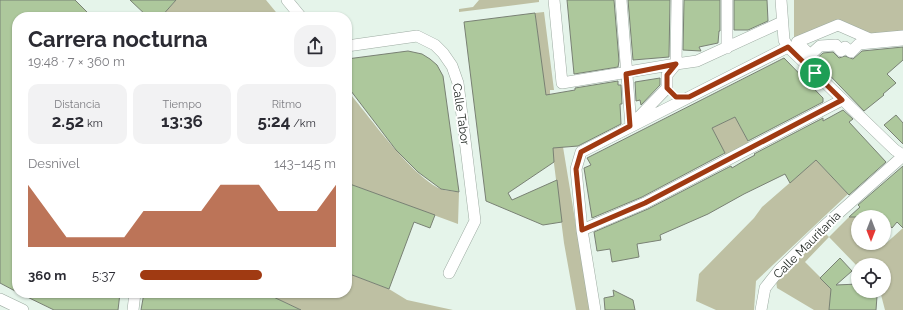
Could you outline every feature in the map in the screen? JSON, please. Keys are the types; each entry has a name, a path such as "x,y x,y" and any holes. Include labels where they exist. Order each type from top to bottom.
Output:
{"street":[{"path":"287,0 297,12"},
{"path":"554,0 562,83 626,74 697,61 782,22"},
{"path":"621,0 630,126"},
{"path":"630,126 667,88 667,75 676,64 676,0"},
{"path":"727,0 727,48"},
{"path":"781,0 784,40 788,47 895,150 903,155"},
{"path":"903,36 870,39 838,24 797,42 810,55 820,46 836,45 841,51 845,47 851,52 859,44 903,40"},
{"name":"Calle Tabor","path":"352,45 417,36 435,45 452,66 458,83 476,221 449,273"},
{"path":"595,310 582,230 576,169 581,152 788,47"},
{"path":"667,88 676,97 689,97"},
{"path":"582,230 645,203 842,100"},
{"name":"Calle Mauritania","path":"761,310 765,288 780,269 823,227 903,155"},
{"path":"133,310 134,298"},
{"path":"0,299 23,310"}],"green space":[{"path":"176,0 266,0 276,12 165,12"},
{"path":"479,0 539,0 539,2 459,12 459,9 473,7"},
{"path":"794,0 903,0 903,36 870,39 838,25 794,40"},
{"path":"544,12 554,90 550,90 550,94 563,147 590,310 576,310 564,243 535,13"},
{"path":"352,96 391,144 417,172 429,182 441,189 459,192 458,224 352,185"},
{"path":"735,117 749,143 725,155 712,128"},
{"path":"816,160 848,194 756,281 754,310 716,310 696,301 699,274 754,218 762,207"},
{"path":"851,215 851,250 891,250 891,239 903,228 903,310 885,310 882,298 891,298 891,258 851,258 851,260 829,237"},
{"path":"824,232 829,237 805,262 832,289 829,310 814,310 777,288 776,281"},
{"path":"352,275 389,289 407,300 453,310 301,310 276,298 352,298"}],"building":[{"path":"0,0 75,0 87,12 12,12 12,289 0,283"},
{"path":"130,0 176,0 165,12 143,12"},
{"path":"567,0 614,0 619,61 618,67 574,74"},
{"path":"628,0 670,0 669,57 633,60"},
{"path":"684,0 720,0 720,31 718,43 699,47 701,51 683,50"},
{"path":"734,0 767,0 768,21 748,30 734,30"},
{"path":"535,13 546,95 575,90 575,88 618,81 618,85 621,85 622,104 620,104 621,124 578,146 553,148 554,162 508,193 512,200 557,180 562,222 543,225 486,201 464,22"},
{"path":"903,47 903,60 887,74 896,83 864,111 815,60 823,53 833,52 839,58 845,56 853,59 862,51"},
{"path":"408,51 422,54 437,65 443,76 459,192 441,189 418,172 396,150 352,92 352,58"},
{"path":"784,58 823,98 823,102 748,141 735,117 712,128 725,153 642,197 592,218 584,168 591,165 587,158"},
{"path":"660,78 660,85 641,105 640,100 636,101 635,82"},
{"path":"843,110 853,119 849,122 886,162 849,195 816,160 790,183 785,174 708,214 660,235 661,240 637,244 639,257 612,262 610,249 597,251 594,232 648,209 731,166 732,168 755,155 754,154 823,118 823,121"},
{"path":"896,115 903,123 903,144 884,125"},
{"path":"903,166 903,228 897,222 892,228 891,227 891,210 857,210 860,207 858,205"},
{"path":"352,185 435,215 430,228 414,222 389,289 352,275"},
{"path":"840,258 851,270 851,272 836,285 851,284 851,298 877,298 876,310 829,310 831,289 820,278"},
{"path":"613,290 633,300 635,310 605,310 604,298 614,296"},
{"path":"29,298 119,298 118,310 54,310"},
{"path":"143,298 276,298 301,310 141,310"}],"route":[{"path":"788,47 815,73 842,100 645,203 582,230 576,169 581,152 630,126 626,74 676,64 667,75 667,88 676,97 689,97 788,47"}]}
